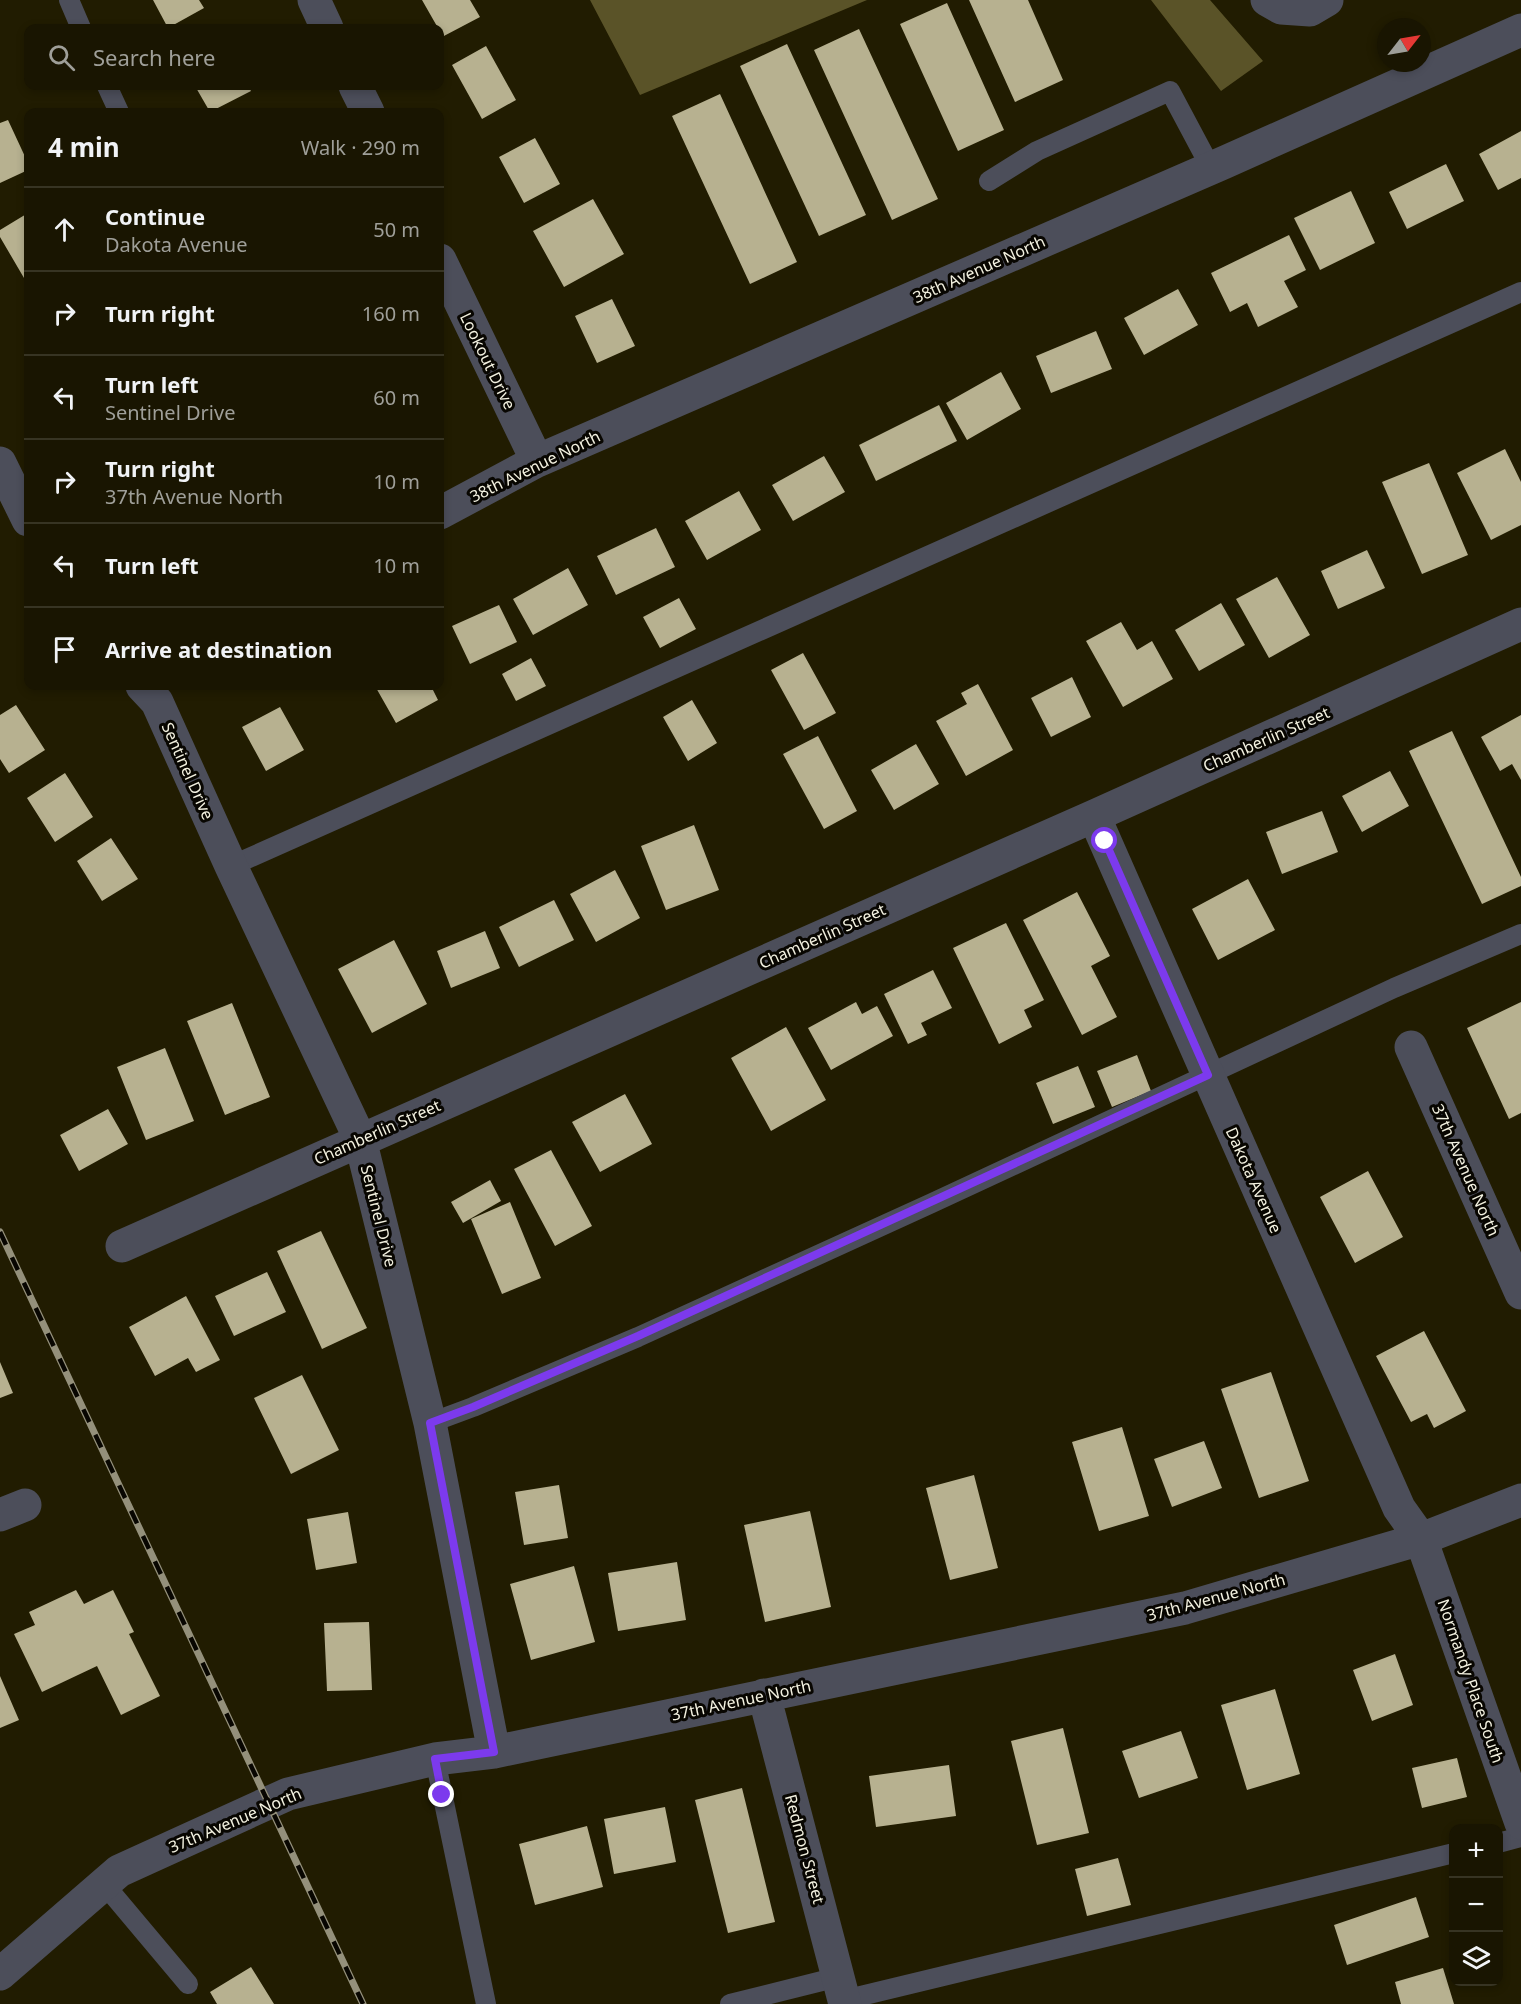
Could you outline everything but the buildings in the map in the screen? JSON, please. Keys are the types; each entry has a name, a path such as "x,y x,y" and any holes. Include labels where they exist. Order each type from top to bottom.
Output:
{"street":[{"path":"314,0 325,24"},
{"path":"1267,0 1281,8 1310,10 1327,0"},
{"name":"38th Avenue North","path":"444,511 537,461 1211,168 1521,30"},
{"path":"357,90 366,108"},
{"name":"Lookout Drive","path":"444,268 537,461"},
{"path":"0,462 24,512"},
{"name":"Chamberlin Street","path":"122,1246 1094,816 1521,624"},
{"name":"Sentinel Drive","path":"159,691 231,866 360,1139 430,1423 494,1752"},
{"name":"Dakota Avenue","path":"1094,816 1399,1508 1421,1539"},
{"name":"37th Avenue North","path":"1411,1047 1521,1293"},
{"name":"37th Avenue North","path":"0,1974 119,1871 288,1794 435,1759 494,1752 1185,1608 1421,1539 1521,1500"},
{"name":"Normandy Place South","path":"1421,1539 1521,1823"},
{"name":"Redmon Street","path":"764,1695 842,1994"}],"lane":[{"path":"69,0 79,24"},
{"path":"109,90 117,108"},
{"path":"989,181 1036,151 1170,91 1211,168"},
{"path":"231,866 1521,292"},
{"path":"430,1423 473,1407 638,1336 1394,988 1521,934"},
{"path":"435,1759 486,2004"},
{"path":"1503,1842 1521,1838"},
{"path":"730,2004 842,1994 1449,1854"},
{"path":"104,1884 188,1983"}],"shaded area":[{"path":"590,0 867,0 640,95"},
{"path":"1151,0 1210,0 1263,61 1221,91"}],"railway":[{"path":"0,1232 363,2004"}],"route":[{"path":"442,1795 435,1759 494,1752 430,1423 473,1407 638,1336 1208,1075 1105,841"}]}
